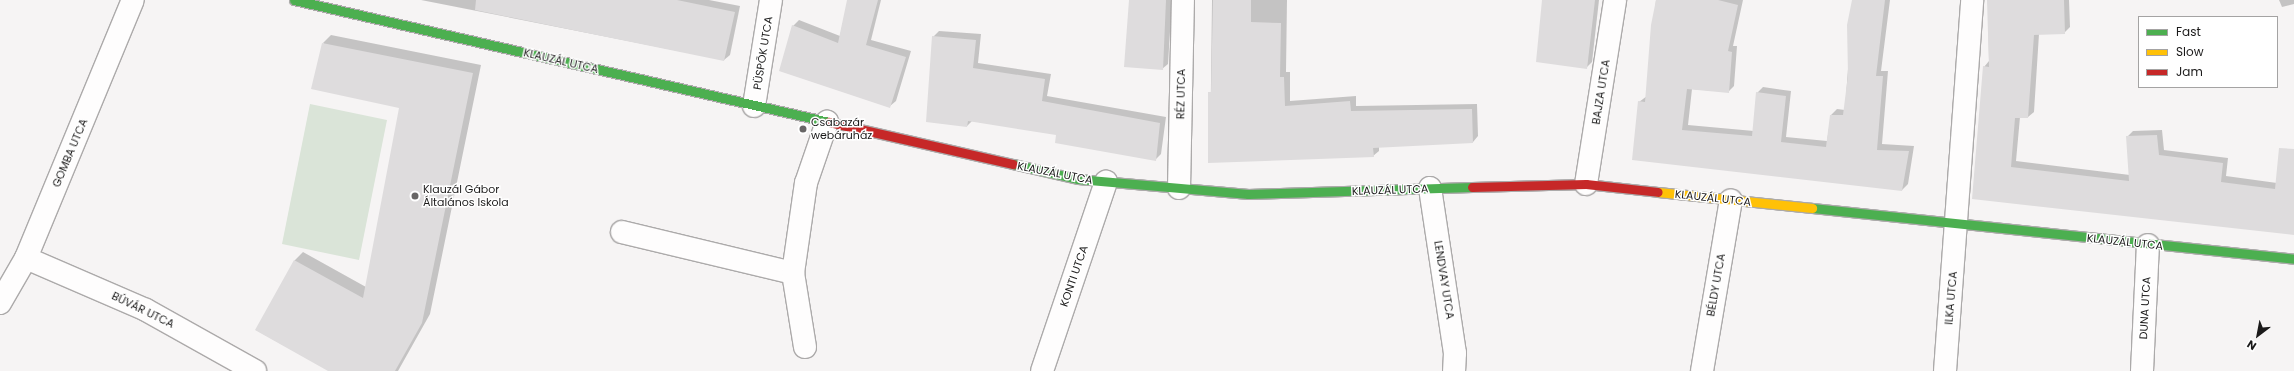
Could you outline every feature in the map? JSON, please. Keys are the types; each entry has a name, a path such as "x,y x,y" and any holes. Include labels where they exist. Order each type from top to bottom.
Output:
{"street":[{"name":"GOMBA UTCA","path":"0,303 26,258 134,0"},
{"name":"KLAUZÁL UTCA","path":"294,0 1078,179 1248,194 1586,184 2148,245 2294,259"},
{"name":"PÜSPÖK UTCA","path":"754,106 771,0"},
{"name":"RÉZ UTCA","path":"1179,188 1183,0"},
{"name":"BAJZA UTCA","path":"1586,184 1615,0"},
{"path":"1957,224 1972,0"},
{"path":"805,347 793,274 806,183 827,122"},
{"name":"KONTI UTCA","path":"1042,371 1106,182"},
{"name":"LENDVAY UTCA","path":"1430,188 1455,353 1454,371"},
{"name":"BÉLDY UTCA","path":"1702,371 1730,200"},
{"name":"ILKA UTCA","path":"1945,371 1957,224"},
{"path":"622,232 793,274"},
{"name":"DUNA UTCA","path":"2142,371 2148,245"},
{"name":"BÚVÁR UTCA","path":"26,258 146,310 255,371"}],"shaded area":[{"path":"310,104 387,120 359,260 282,244"}],"building":[{"path":"476,0 677,0 735,12 724,61 475,10"},
{"path":"847,0 878,0 866,45 906,57 890,108 779,71 792,25 838,43"},
{"path":"1129,0 1166,0 1163,70 1124,67"},
{"path":"1213,0 1251,0 1251,22 1281,23 1280,77 1284,77 1285,106 1350,101 1351,111 1472,109 1473,143 1373,148 1374,157 1208,163 1208,92 1211,92"},
{"path":"1542,0 1595,0 1587,69 1536,62"},
{"path":"1656,0 1718,0 1738,5 1728,51 1732,52 1729,93 1687,89 1682,130 1752,136 1756,92 1786,96 1781,142 1826,147 1830,115 1843,115 1848,75 1847,25 1852,0 1885,0 1876,76 1883,76 1877,150 1909,151 1902,191 1632,160 1638,101 1645,102 1651,25"},
{"path":"1987,0 2064,0 2065,34 2034,35 2028,118 2015,118 2011,167 2129,181 2126,136 2157,135 2159,155 2223,163 2221,182 2275,189 2279,148 2294,149 2294,235 1972,199 1983,66 1989,67"},
{"path":"932,36 976,40 973,68 1045,79 1042,101 1160,123 1156,161 1055,143 1056,135 968,121 967,127 926,122"},
{"name":"Klauzál Gábor Általános Iskola","path":"322,43 473,73 422,323 395,371 328,371 255,330 294,260 363,298 399,108 311,89"}],"traffic: fast":[{"path":"294,0 829,122"},
{"path":"1013,164 1078,179 1248,194 1472,187"},
{"path":"1812,208 2294,259"}],"traffic: slow":[{"path":"1658,192 1812,208"}],"traffic: jam":[{"path":"829,122 1013,164"},
{"path":"1472,187 1586,184 1658,192"}],"place":[{"name":"Csabazár webáruház","path":"803,129"},
{"name":"Klauzál Gábor Általános Iskola","path":"415,196"}]}
